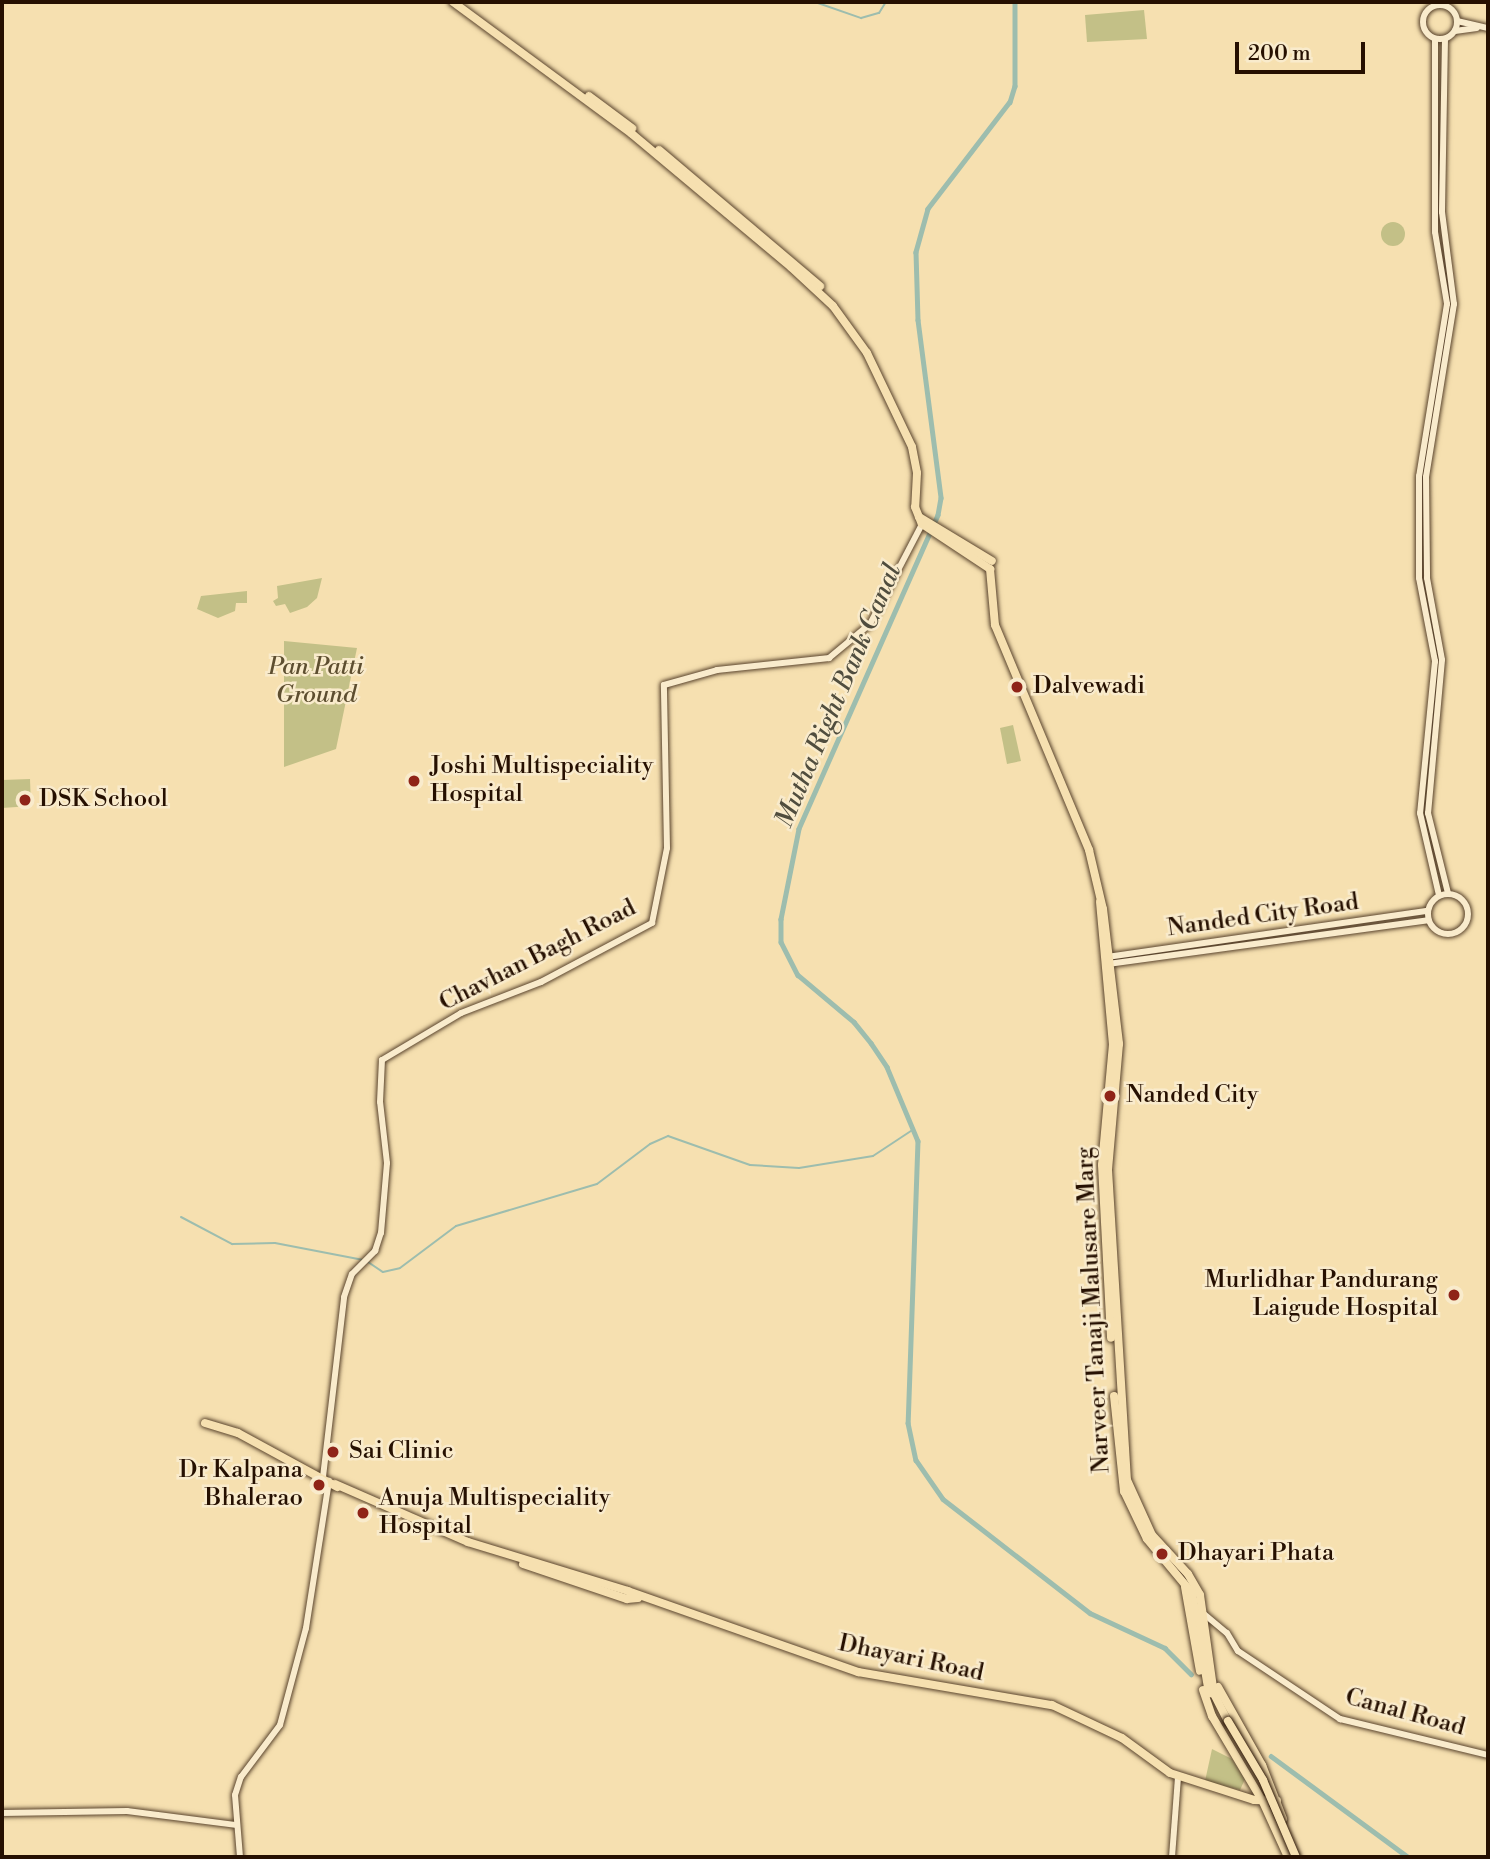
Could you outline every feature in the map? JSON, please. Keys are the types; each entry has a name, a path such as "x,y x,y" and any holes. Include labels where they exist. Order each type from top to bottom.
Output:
{"main road":[{"path":"453,2 642,136 812,277 869,346 916,464 915,502 924,523"},
{"name":"Narveer Tanaji Malusare Marg","path":"924,523 965,549 989,558 996,571 993,619 1089,850 1100,902 1116,1044 1105,1189 1121,1481 1147,1539 1179,1575"},
{"name":"Narveer Tanaji Malusare Marg","path":"1112,1306 1127,1480 1153,1535 1197,1589 1205,1614 1205,1624"},
{"name":"Dhayari Road","path":"205,1423 238,1433 329,1481 468,1542 858,1672 1049,1704 1097,1726 1178,1779 1259,1801 1277,1801"},
{"path":"1179,1575 1196,1605 1207,1685 1226,1722 1263,1780 1294,1857"},
{"path":"1179,1575 1188,1600 1206,1702 1259,1801 1294,1857"},
{"path":"1205,1624 1214,1694 1226,1722"},
{"path":"1205,1624 1219,1691 1262,1765 1277,1801 1294,1857"}],"street":[{"name":"Nanded City Road","path":"1439,895 1420,813 1435,661 1419,593 1424,488 1447,304 1435,232 1434,39 1422,23 1435,4 1445,4 1457,21"},
{"path":"1455,31 1457,21 1487,28"},
{"path":"1434,39 1445,39 1455,31 1487,28"},
{"name":"Nanded City Road","path":"1108,960 1428,920 1445,934 1465,925 1465,902 1448,893 1428,813 1443,660 1427,592 1424,488 1454,304 1442,212 1445,39"},
{"name":"Chavhan Bagh Road","path":"329,1481 345,1297 352,1274 372,1255 381,1233 386,1177 380,1102 382,1060 461,1013 541,982 652,923 667,848 664,685 717,670 829,658 866,629 924,523"},
{"path":"1428,920 1428,911 1439,895 1448,893"},
{"name":"Nanded City Road","path":"1197,950 1428,911"},
{"path":"240,1857 237,1788 280,1725 306,1628 329,1481"},
{"name":"Canal Road","path":"1205,1614 1238,1651 1340,1719 1488,1755"},
{"path":"1172,1857 1178,1779"},
{"path":"2,1813 127,1811 237,1825"}],"green space":[{"path":"1144,10 1147,39 1087,42 1085,15"},
{"path":"1393,222 1402,225 1405,234 1402,243 1393,246 1384,243 1381,234 1384,225"},
{"path":"322,578 317,598 307,607 290,613 285,604 276,606 273,601 278,598 277,586"},
{"path":"247,591 247,603 236,603 235,611 218,618 197,609 201,596"},
{"name":"Pan Patti Ground","path":"284,641 357,648 336,749 284,767"},
{"path":"1013,725 1021,761 1007,764 1000,728"},
{"path":"30,779 31,806 2,808 2,780"},
{"path":"1212,1749 1232,1759 1245,1779 1240,1790 1205,1781"}],"waterway":[{"path":"815,2 861,18 879,13 886,2"},
{"name":"Mutha Right Bank Canal","path":"1015,2 1015,86 1010,102 928,209 916,252 918,320 941,498 938,515 799,829 781,919 781,942 798,975 854,1022 871,1043 887,1067 918,1141 908,1423 916,1460 943,1499 1090,1613 1165,1648 1191,1674"},
{"path":"368,1262 383,1272 400,1268 456,1226 597,1184 650,1144 668,1136 750,1165 799,1168 873,1156 914,1129"},
{"path":"181,1217 232,1244 275,1243 363,1260"},
{"name":"Mutha Right Bank Canal","path":"1271,1756 1408,1857"}],"place":[{"name":"Dalvewadi","path":"1017,687"},
{"name":"Joshi Multispeciality Hospital","path":"414,781"},
{"name":"DSK School","path":"25,800"},
{"name":"Nanded City","path":"1110,1096"},
{"name":"Murlidhar Pandurang Laigude Hospital","path":"1454,1295"},
{"name":"Sai Clinic","path":"333,1452"},
{"name":"Dr Kalpana Bhalerao","path":"319,1485"},
{"name":"Anuja Multispeciality Hospital","path":"363,1513"},
{"name":"Dhayari Phata","path":"1162,1554"}]}
